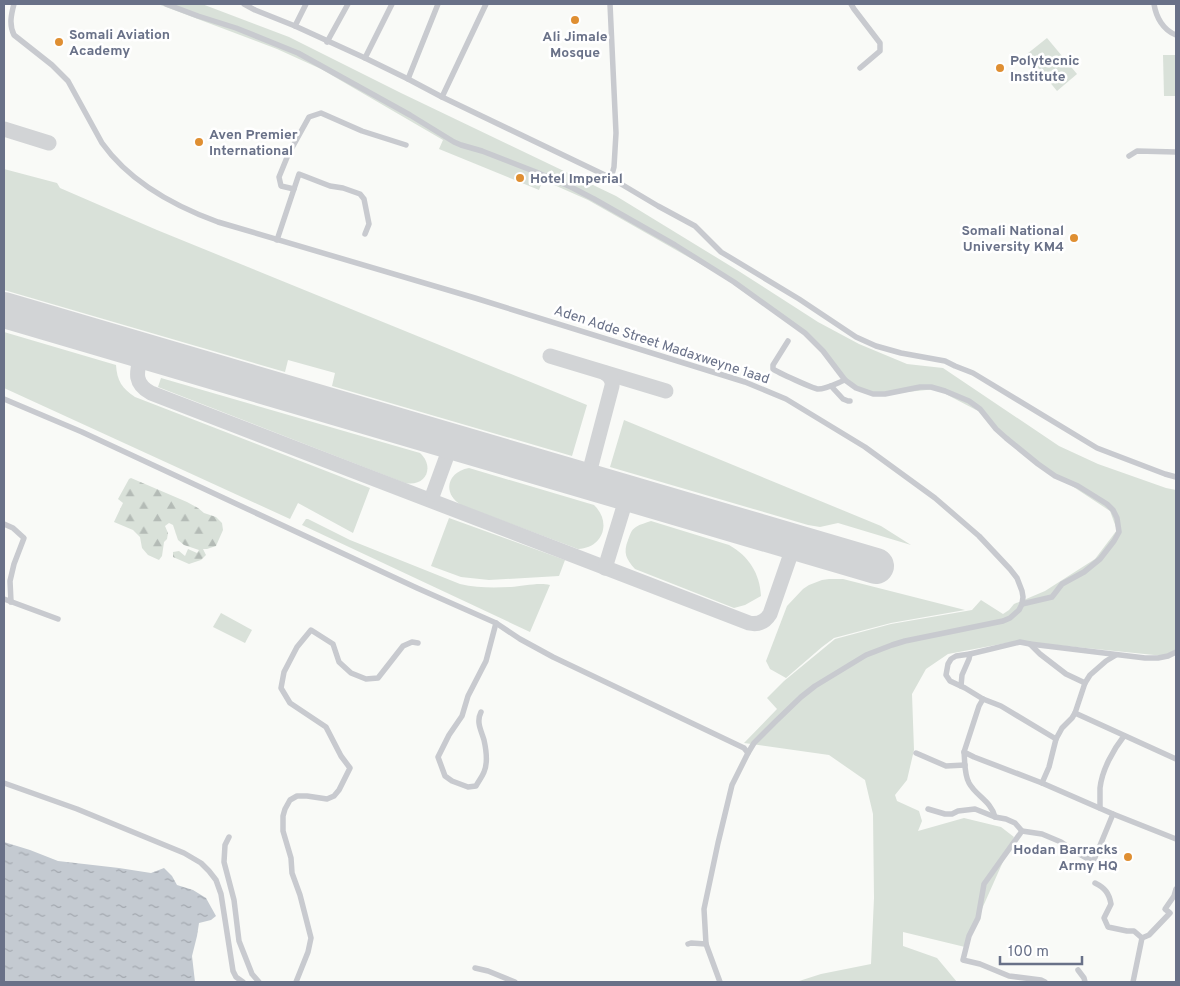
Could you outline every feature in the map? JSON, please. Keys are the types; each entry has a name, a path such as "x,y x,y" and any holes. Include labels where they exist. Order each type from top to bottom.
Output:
{"street":[{"name":"Aden Adde Street Madaxweyne 1aad","path":"14,4 11,24 14,35 52,65 68,81 108,152 126,169 179,206 198,215 277,240 690,364 745,382 786,399 865,447 935,498 979,536 1017,578 1022,591 1022,604"},
{"path":"166,4 236,28 298,53 403,110 454,142 536,172 594,199 675,245 734,282 813,340 845,380 856,388 873,394 885,394 925,387 945,390 957,395 980,409 996,428 1038,464 1055,476 1078,486 1107,504 1113,510 1119,532 1114,541 1100,559 1084,572 1062,584 1052,597 1022,604 1010,618 905,641 866,656 828,678 801,697 754,743 732,785 704,908 706,944 720,982"},
{"path":"244,4 365,58 442,98 611,178 695,226 721,252 799,299 856,337 901,354 945,361 973,373 1097,448 1176,477"},
{"path":"255,10 258,4"},
{"path":"295,26 306,4"},
{"path":"327,42 348,4"},
{"path":"365,58 391,4"},
{"path":"408,79 438,4"},
{"path":"442,98 486,4"},
{"path":"610,4 616,133 614,167 611,178"},
{"path":"851,4 880,43 880,51 860,68"},
{"path":"1154,4 1156,15 1164,27 1176,35"},
{"path":"294,189 281,186 279,177 309,117 321,113 362,131 406,145"},
{"path":"1129,156 1137,150 1176,152"},
{"path":"277,240 299,174 330,186 359,193 364,199 367,209 369,224 365,234"},
{"path":"788,341 773,365 773,369 777,372 817,389 845,380"},
{"path":"831,386 843,399 850,401"},
{"path":"4,399 82,432 496,623 553,657 744,748 748,753"},
{"path":"4,524 13,528 24,538 10,581 11,602"},
{"path":"4,599 58,619"},
{"path":"481,712 478,723 484,738 486,756 484,772 476,786 468,787 444,776 438,757 449,735 462,716 468,696 486,661 496,623"},
{"path":"296,982 308,952 311,938 300,895 292,873 291,858 283,831 283,816 290,800 297,796 327,799 334,796 350,768 341,756 326,728 290,703 281,688 284,672 297,647 311,630 333,644 340,662 351,673 366,679 378,678 403,646 412,642 418,643"},
{"path":"1056,739 1001,706 983,699 948,679 946,675 951,659 956,656 1020,642 1116,655 1158,658 1176,652"},
{"path":"1030,644 1066,674 1085,683"},
{"path":"961,686 962,675 970,654"},
{"path":"1042,783 1056,739 1062,728 1075,713 1085,683 1090,675 1116,655"},
{"path":"983,699 964,752 965,765 968,782 991,806 995,816"},
{"path":"1075,713 1176,759"},
{"path":"1100,808 1100,787 1104,770 1116,746 1124,736"},
{"path":"964,752 1176,839"},
{"path":"916,753 946,766 965,765"},
{"path":"4,783 77,809 184,853 201,863 216,880 223,906 233,971 236,977 243,982"},
{"path":"928,809 952,814 958,811 975,809 1015,823 1022,831 1042,834 1061,842 1090,860 1094,860 1113,814"},
{"path":"1022,831 984,884 978,918 969,936 962,960 980,964 1009,976 1045,982"},
{"path":"229,837 225,845 224,862 234,900 238,941 252,974 259,982"},
{"path":"1095,882 1104,888 1110,898 1111,904 1104,918 1108,927 1134,931 1142,938"},
{"path":"1142,938 1149,935 1170,913 1165,909 1174,896 1176,889"},
{"path":"1133,982 1142,938"},
{"path":"688,944 691,942 706,944"},
{"path":"475,968 516,982"},
{"path":"1078,970 1085,982"}],"green space":[{"path":"158,4 202,4 289,37 616,196 818,322 859,344 907,364 943,368 1059,446 1098,464 1176,490 1176,649 1164,656 1017,641 948,654 926,669 912,694 914,750 907,780 895,795 897,801 919,811 922,821 918,831 964,818 1001,827 1014,837 965,947 903,932 903,946 937,958 957,982 796,982 821,974 871,964 874,898 873,814 865,780 829,755 744,743 777,709 767,698 784,681 835,639 891,624 972,610 981,600 1003,614 1014,604 1045,591 1095,559 1117,530 1110,511 1031,459 980,412 936,389 878,395 845,381 813,341 720,275 588,200 543,180 539,190 439,149 443,140 321,69 277,49"},
{"path":"1047,38 1077,74 1057,91 1027,54"},
{"path":"1163,55 1176,55 1176,96 1164,96"},
{"path":"4,169 57,183 60,188 157,230 587,405 572,456 332,386 335,373 288,360 285,372 4,290"},
{"path":"4,332 116,365 121,384 135,397 370,488 353,533 298,503 290,519 4,388"},
{"path":"161,378 420,453 425,458 427,464 426,475 418,482 405,483 158,387"},
{"path":"624,420 881,526 911,545 838,523 820,527 808,525 610,467"},
{"path":"469,468 594,505 603,519 602,533 599,539 587,548 578,549 461,505 451,495 450,484 456,474"},
{"path":"131,478 187,502 204,513 216,517 222,523 223,530 216,546 203,549 206,555 201,560 189,564 173,557 173,552 179,551 185,556 188,549 197,553 199,550 184,545 178,540 173,525 169,523 165,526 168,533 167,539 164,542 162,556 159,560 148,555 142,548 140,537 133,530 114,522 123,503 118,499"},
{"path":"449,518 565,560 559,576 489,580 461,577 431,566"},
{"path":"306,519 350,540 460,584 492,588 536,584 550,585 530,632 302,525"},
{"path":"651,521 729,545 736,549 748,560 756,573 761,596 745,605 734,608 635,569 626,556 628,540 634,528"},
{"path":"829,579 843,579 965,610 891,623 834,638 786,678 770,669 766,661 787,606 809,585"},
{"path":"221,613 252,630 245,643 213,627"}],"water":[{"path":"4,842 58,861 151,873 164,868 177,885 193,890 206,898 216,916 211,920 199,923 192,956 195,982 4,982"}],"taxiway":[{"path":"4,129 49,143"},
{"path":"142,351 138,369 138,380 151,393 749,623 761,622 770,614 795,542"},
{"path":"550,356 666,391"},
{"path":"587,481 612,386 611,378 605,373"},
{"path":"433,494 452,442"},
{"path":"605,568 628,493"}],"runway":[{"path":"4,310 876,566"}],"place":[{"name":"Ali Jimale Mosque","path":"575,20"},
{"name":"Somali Aviation Academy","path":"59,42"},
{"name":"Polytecnic Institute","path":"1000,68"},
{"name":"Aven Premier International","path":"199,142"},
{"name":"Hotel Imperial","path":"520,178"},
{"name":"Somali National University KM4","path":"1074,238"},
{"name":"Hodan Barracks Army HQ","path":"1128,857"}]}
